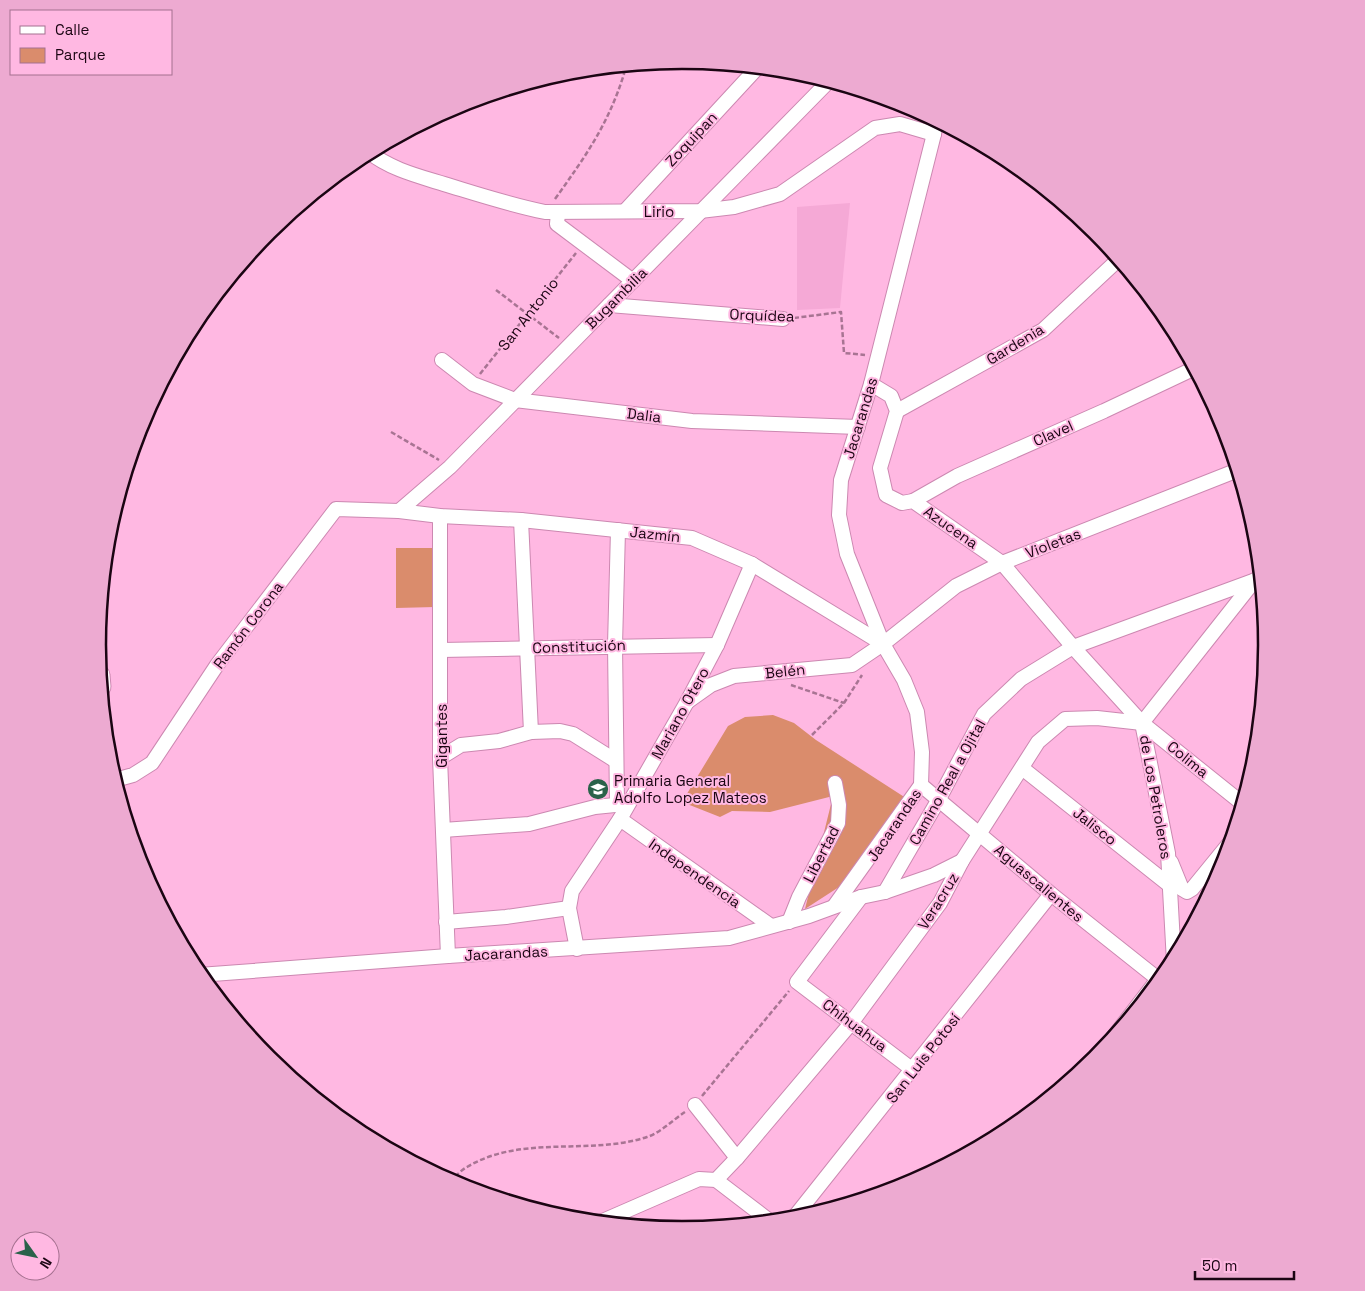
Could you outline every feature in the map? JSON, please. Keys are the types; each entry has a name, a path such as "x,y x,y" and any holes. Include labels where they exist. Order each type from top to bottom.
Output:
{"street":[{"name":"Zoquipan","path":"625,211 752,73"},
{"name":"Bugambilia","path":"400,511 450,467 824,86"},
{"name":"Lirio","path":"376,157 380,161 414,174 511,205 552,213 700,211 734,207 780,194 875,128 900,124 935,127"},
{"name":"Jacarandas","path":"209,974 448,956 729,938 789,922 836,906 921,785 922,752 916,712 904,680 883,644 847,554 839,515 841,480 871,384 935,127"},
{"path":"552,213 557,224 633,281"},
{"name":"Gardenia","path":"898,411 1043,330 1114,263"},
{"name":"Orquídea","path":"609,305 783,319"},
{"name":"Dalia","path":"442,360 473,384 515,400 692,421 858,427"},
{"name":"Clavel","path":"913,501 957,476 1189,371"},
{"path":"871,384 891,396 898,411"},
{"name":"Azucena","path":"898,411 880,468 886,495 902,503 913,501 1002,563 1073,647"},
{"name":"Violetas","path":"883,644 956,586 1002,563 1233,472"},
{"name":"Ramón Corona","path":"121,778 134,775 152,763 217,665 336,509 400,511"},
{"name":"Jazmín","path":"400,511 440,516 521,520 692,538 752,564 883,644"},
{"name":"Gigantes","path":"440,516 440,758 448,956"},
{"path":"521,520 531,732"},
{"path":"443,830 529,824 622,804 616,760 615,645 618,530"},
{"name":"Mariano Otero","path":"577,949 569,908 572,891 620,818 622,804 687,702 716,645 752,564"},
{"name":"Camino Real a Ojital","path":"884,892 939,799 984,714 1021,679 1073,647 1255,580"},
{"path":"1142,723 1255,582"},
{"name":"Belén","path":"687,702 710,685 734,676 852,665 883,644"},
{"name":"Constitución","path":"440,650 615,645 716,645"},
{"name":"Colima","path":"1073,647 1142,723 1238,800"},
{"name":"Veracruz","path":"716,1180 738,1158 852,1022 940,903 962,861 1038,742 1065,719 1097,718 1142,723"},
{"name":"de Los Petroleros","path":"1142,723 1168,853 1173,949"},
{"path":"440,758 461,745 499,741 531,732 560,731 573,734 616,760"},
{"name":"Jalisco","path":"1022,768 1168,884"},
{"name":"Libertad","path":"789,922 799,897 838,823 839,805 835,783"},
{"name":"Aguascalientes","path":"921,785 1051,894 1155,976"},
{"name":"Independencia","path":"620,818 771,926"},
{"path":"1168,853 1182,889 1187,892 1192,890 1219,856"},
{"path":"836,906 934,875 962,861"},
{"name":"San Luis Potosí","path":"800,1210 1051,894"},
{"path":"797,982 861,897"},
{"path":"446,922 506,917 569,908"},
{"path":"1170,925 1180,938"},
{"name":"Chihuahua","path":"797,982 913,1070"},
{"path":"695,1105 738,1158"},
{"path":"611,1217 699,1178 716,1180 763,1216"}],"path":[{"path":"552,213 605,125 624,72"},
{"name":"San Antonio","path":"473,384 584,244"},
{"path":"496,290 569,345"},
{"name":"Orquídea","path":"783,319 841,312 844,353 877,357"},
{"path":"391,432 450,467"},
{"path":"812,735 844,702 864,673"},
{"path":"783,682 844,702"},
{"path":"457,1176 466,1167 500,1153 556,1146 610,1145 649,1137 695,1105 797,982"}],"shaded area":[{"path":"850,203 840,308 797,310 797,207"}],"green space":[{"path":"396,548 435,548 435,607 396,608"},
{"path":"773,715 794,723 816,740 909,800 839,887 805,909 833,796 770,812 732,811 720,817 682,802 728,726 745,717"}],"place":[{"name":"Primaria General Adolfo Lopez Mateos","path":"598,789"}]}
